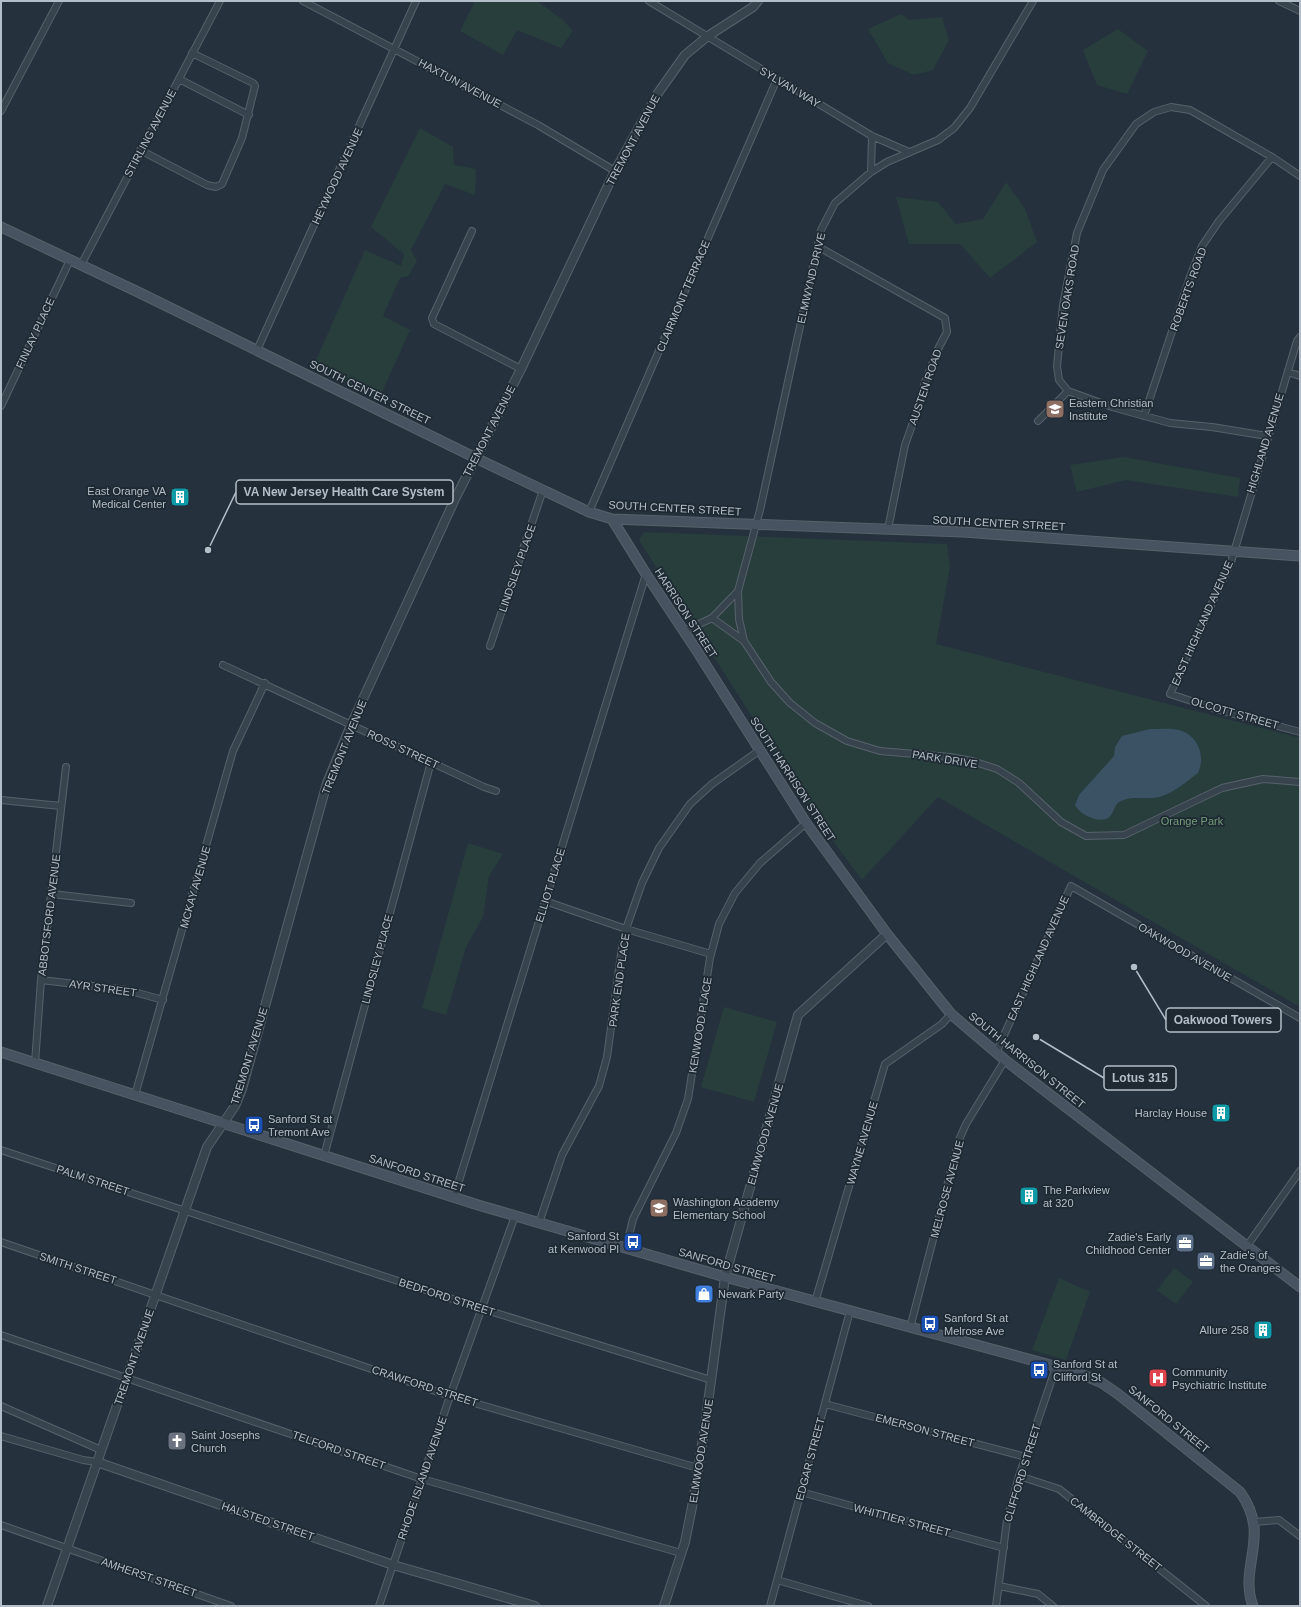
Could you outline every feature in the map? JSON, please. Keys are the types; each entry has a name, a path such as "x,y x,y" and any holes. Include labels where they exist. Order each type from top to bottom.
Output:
{"main road":[{"name":"SOUTH CENTER STREET","path":"1,227 257,350 476,458 589,512 612,519 757,523 1046,537 1300,556"},
{"name":"HARRISON STREET","path":"612,519 740,719"},
{"name":"SOUTH HARRISON STREET","path":"740,719 806,823 887,934 951,1014 996,1053 1300,1287"},
{"name":"SANFORD STREET","path":"1,1052 515,1216 725,1277 1056,1367 1093,1379 1118,1394 1240,1492 1248,1503 1254,1522 1254,1553 1248,1582 1250,1598 1253,1606"}],"street":[{"path":"1,111 59,1"},
{"name":"STIRLING AVENUE","path":"81,265 140,150 220,1"},
{"name":"HAXTUN AVENUE","path":"303,1 395,48 538,125 615,171"},
{"name":"HEYWOOD AVENUE","path":"257,350 416,1"},
{"name":"SYLVAN WAY","path":"649,1 872,136 909,152"},
{"name":"TREMONT AVENUE","path":"47,1606 207,1147 235,1106 242,1089 327,783 351,725 476,458 521,370 615,171 672,72 685,55 708,36 753,7 758,1"},
{"name":"ELMWYND DRIVE","path":"757,523 817,246 821,230 835,203 870,172 909,152 938,140 954,128 970,108 1033,1"},
{"path":"1279,1 1300,11"},
{"path":"140,150 207,185 216,187 222,184 242,138 256,86 192,53"},
{"path":"179,79 249,115"},
{"name":"CLAIRMONT TERRACE","path":"589,512 777,79"},
{"name":"SEVEN OAKS ROAD","path":"1068,391 1059,380 1057,366 1064,305 1077,233 1103,170 1136,124 1154,112 1171,107 1190,110 1272,157 1300,176"},
{"path":"870,172 872,136"},
{"name":"ROBERTS ROAD","path":"1144,416 1190,277 1202,246 1219,221 1272,157"},
{"path":"472,231 432,318 434,324 521,370"},
{"name":"AUSTEN ROAD","path":"817,246 945,318 947,332 939,347 925,382 905,445 888,529"},
{"name":"FINLAY PLACE","path":"1,406 70,260"},
{"name":"HIGHLAND AVENUE","path":"1233,551 1267,436 1297,341 1300,337"},
{"path":"1288,372 1300,376"},
{"path":"1038,421 1068,391 1092,401 1170,423 1212,426 1267,436"},
{"name":"LINDSLEY PLACE","path":"490,646 543,490"},
{"name":"PARK DRIVE","path":"757,523 738,591 738,619 744,641 771,682 790,703 815,723 847,741 880,751 950,757 972,761 997,769 1019,783 1060,822 1086,836 1124,835 1222,788 1264,779 1300,782"},
{"name":"EAST HIGHLAND AVENUE","path":"1170,694 1230,562 1233,551"},
{"name":"ELLIOT PLACE","path":"454,1197 646,574"},
{"path":"684,632 712,618 738,591"},
{"path":"712,618 744,641"},
{"name":"ROSS STREET","path":"223,665 265,683 351,725 496,791"},
{"name":"MCKAY AVENUE","path":"135,1095 233,751 265,683"},
{"name":"OLCOTT STREET","path":"1170,694 1219,710 1300,732"},
{"name":"PARK END PLACE","path":"539,1223 562,1156 599,1086 607,1057 626,929 642,883 659,848 690,804 712,784 760,750"},
{"name":"LINDSLEY PLACE","path":"324,1156 431,762"},
{"name":"ABBOTSFORD AVENUE","path":"35,1063 41,980 66,767"},
{"path":"1,800 61,806"},
{"name":"KENWOOD PLACE","path":"626,1248 633,1219 676,1133 688,1099 711,954 719,924 735,893 760,863 806,823"},
{"name":"EAST HIGHLAND AVENUE","path":"996,1053 1071,886"},
{"name":"OAKWOOD AVENUE","path":"1071,886 1300,1018"},
{"path":"52,894 131,903"},
{"path":"545,901 626,929 711,954"},
{"name":"ELMWOOD AVENUE","path":"664,1606 681,1553 692,1509 725,1277 798,1015 887,934"},
{"name":"AYR STREET","path":"41,980 127,990 163,1000"},
{"name":"WAYNE AVENUE","path":"815,1302 885,1064 942,1024 951,1014"},
{"name":"MELROSE AVENUE","path":"910,1328 959,1140 966,1124 1005,1060"},
{"name":"PALM STREET","path":"1,1150 185,1211"},
{"path":"1247,1246 1300,1171"},
{"name":"BEDFORD STREET","path":"185,1211 483,1309 711,1380"},
{"name":"RHODE ISLAND AVENUE","path":"379,1606 450,1396 483,1309 515,1216"},
{"name":"SMITH STREET","path":"1,1242 156,1294"},
{"name":"CRAWFORD STREET","path":"156,1294 450,1396 698,1468"},
{"name":"EDGAR STREET","path":"770,1606 850,1311"},
{"name":"TELFORD STREET","path":"1,1335 422,1478 681,1553"},
{"name":"CLIFFORD STREET","path":"996,1606 1007,1520 1019,1476 1056,1367"},
{"name":"EMERSON STREET","path":"825,1404 1026,1457"},
{"path":"1,1406 101,1450"},
{"name":"HALSTED STREET","path":"1,1436 83,1460 97,1462 393,1565 535,1606"},
{"name":"CAMBRIDGE STREET","path":"1019,1476 1059,1489 1206,1606"},
{"name":"WHITTIER STREET","path":"801,1492 1004,1548"},
{"path":"1254,1522 1279,1520 1300,1536"},
{"name":"AMHERST STREET","path":"1,1525 231,1606"},
{"path":"777,1580 868,1606"},
{"path":"999,1586 1038,1594 1053,1606"}],"green space":[{"path":"475,1 537,1 563,20 573,31 561,48 517,30 503,55 460,31"},
{"path":"901,14 909,20 942,17 949,40 933,70 914,75 888,63 868,29"},
{"path":"1118,29 1148,51 1127,94 1097,85 1083,50"},
{"path":"420,128 453,147 454,165 476,169 475,195 445,184 411,250 417,261 408,276 400,278 383,316 410,330 379,399 313,367 365,250 401,266 404,254 371,227"},
{"path":"1006,182 1025,209 1037,242 990,278 960,244 909,244 896,197 938,202 956,224 983,219"},
{"path":"1124,457 1240,478 1238,497 1126,480 1077,492 1070,465"},
{"name":"Orange Park","path":"644,532 947,544 950,567 936,644 1300,738 1300,1007 938,797 862,880 824,829 639,540"},
{"path":"468,843 503,854 489,876 483,917 466,947 446,1015 422,1008"},
{"path":"724,1007 777,1022 754,1102 701,1087"},
{"path":"1174,1268 1193,1282 1176,1304 1157,1290"},
{"path":"1059,1278 1090,1292 1066,1360 1032,1350"}],"water":[{"path":"1150,729 1179,730 1191,736 1199,747 1201,753 1198,773 1176,789 1162,796 1152,798 1131,798 1121,801 1117,804 1111,815 1103,820 1092,818 1082,813 1075,805 1079,795 1114,756 1115,747 1122,736"}],"place":[{"name":"Eastern Christian Institute","path":"1055,409"},
{"name":"East Orange VA Medical Center","path":"180,497"},
{"name":"VA New Jersey Health Care System","path":"208,550"},
{"name":"Oakwood Towers","path":"1134,967"},
{"name":"Lotus 315","path":"1036,1037"},
{"name":"Harclay House","path":"1221,1113"},
{"name":"Sanford St at Tremont Ave","path":"254,1125"},
{"name":"The Parkview at 320","path":"1029,1196"},
{"name":"Washington Academy Elementary School","path":"659,1208"},
{"name":"Sanford St at Kenwood Pl","path":"633,1242"},
{"name":"Zadie's Early Childhood Center","path":"1185,1243"},
{"name":"Zadie's of the Oranges","path":"1206,1261"},
{"name":"Newark Party","path":"704,1294"},
{"name":"Sanford St at Melrose Ave","path":"930,1324"},
{"name":"Allure 258","path":"1263,1330"},
{"name":"Sanford St at Clifford St","path":"1039,1370"},
{"name":"Community Psychiatric Institute","path":"1158,1378"},
{"name":"Saint Josephs Church","path":"177,1441"}]}
